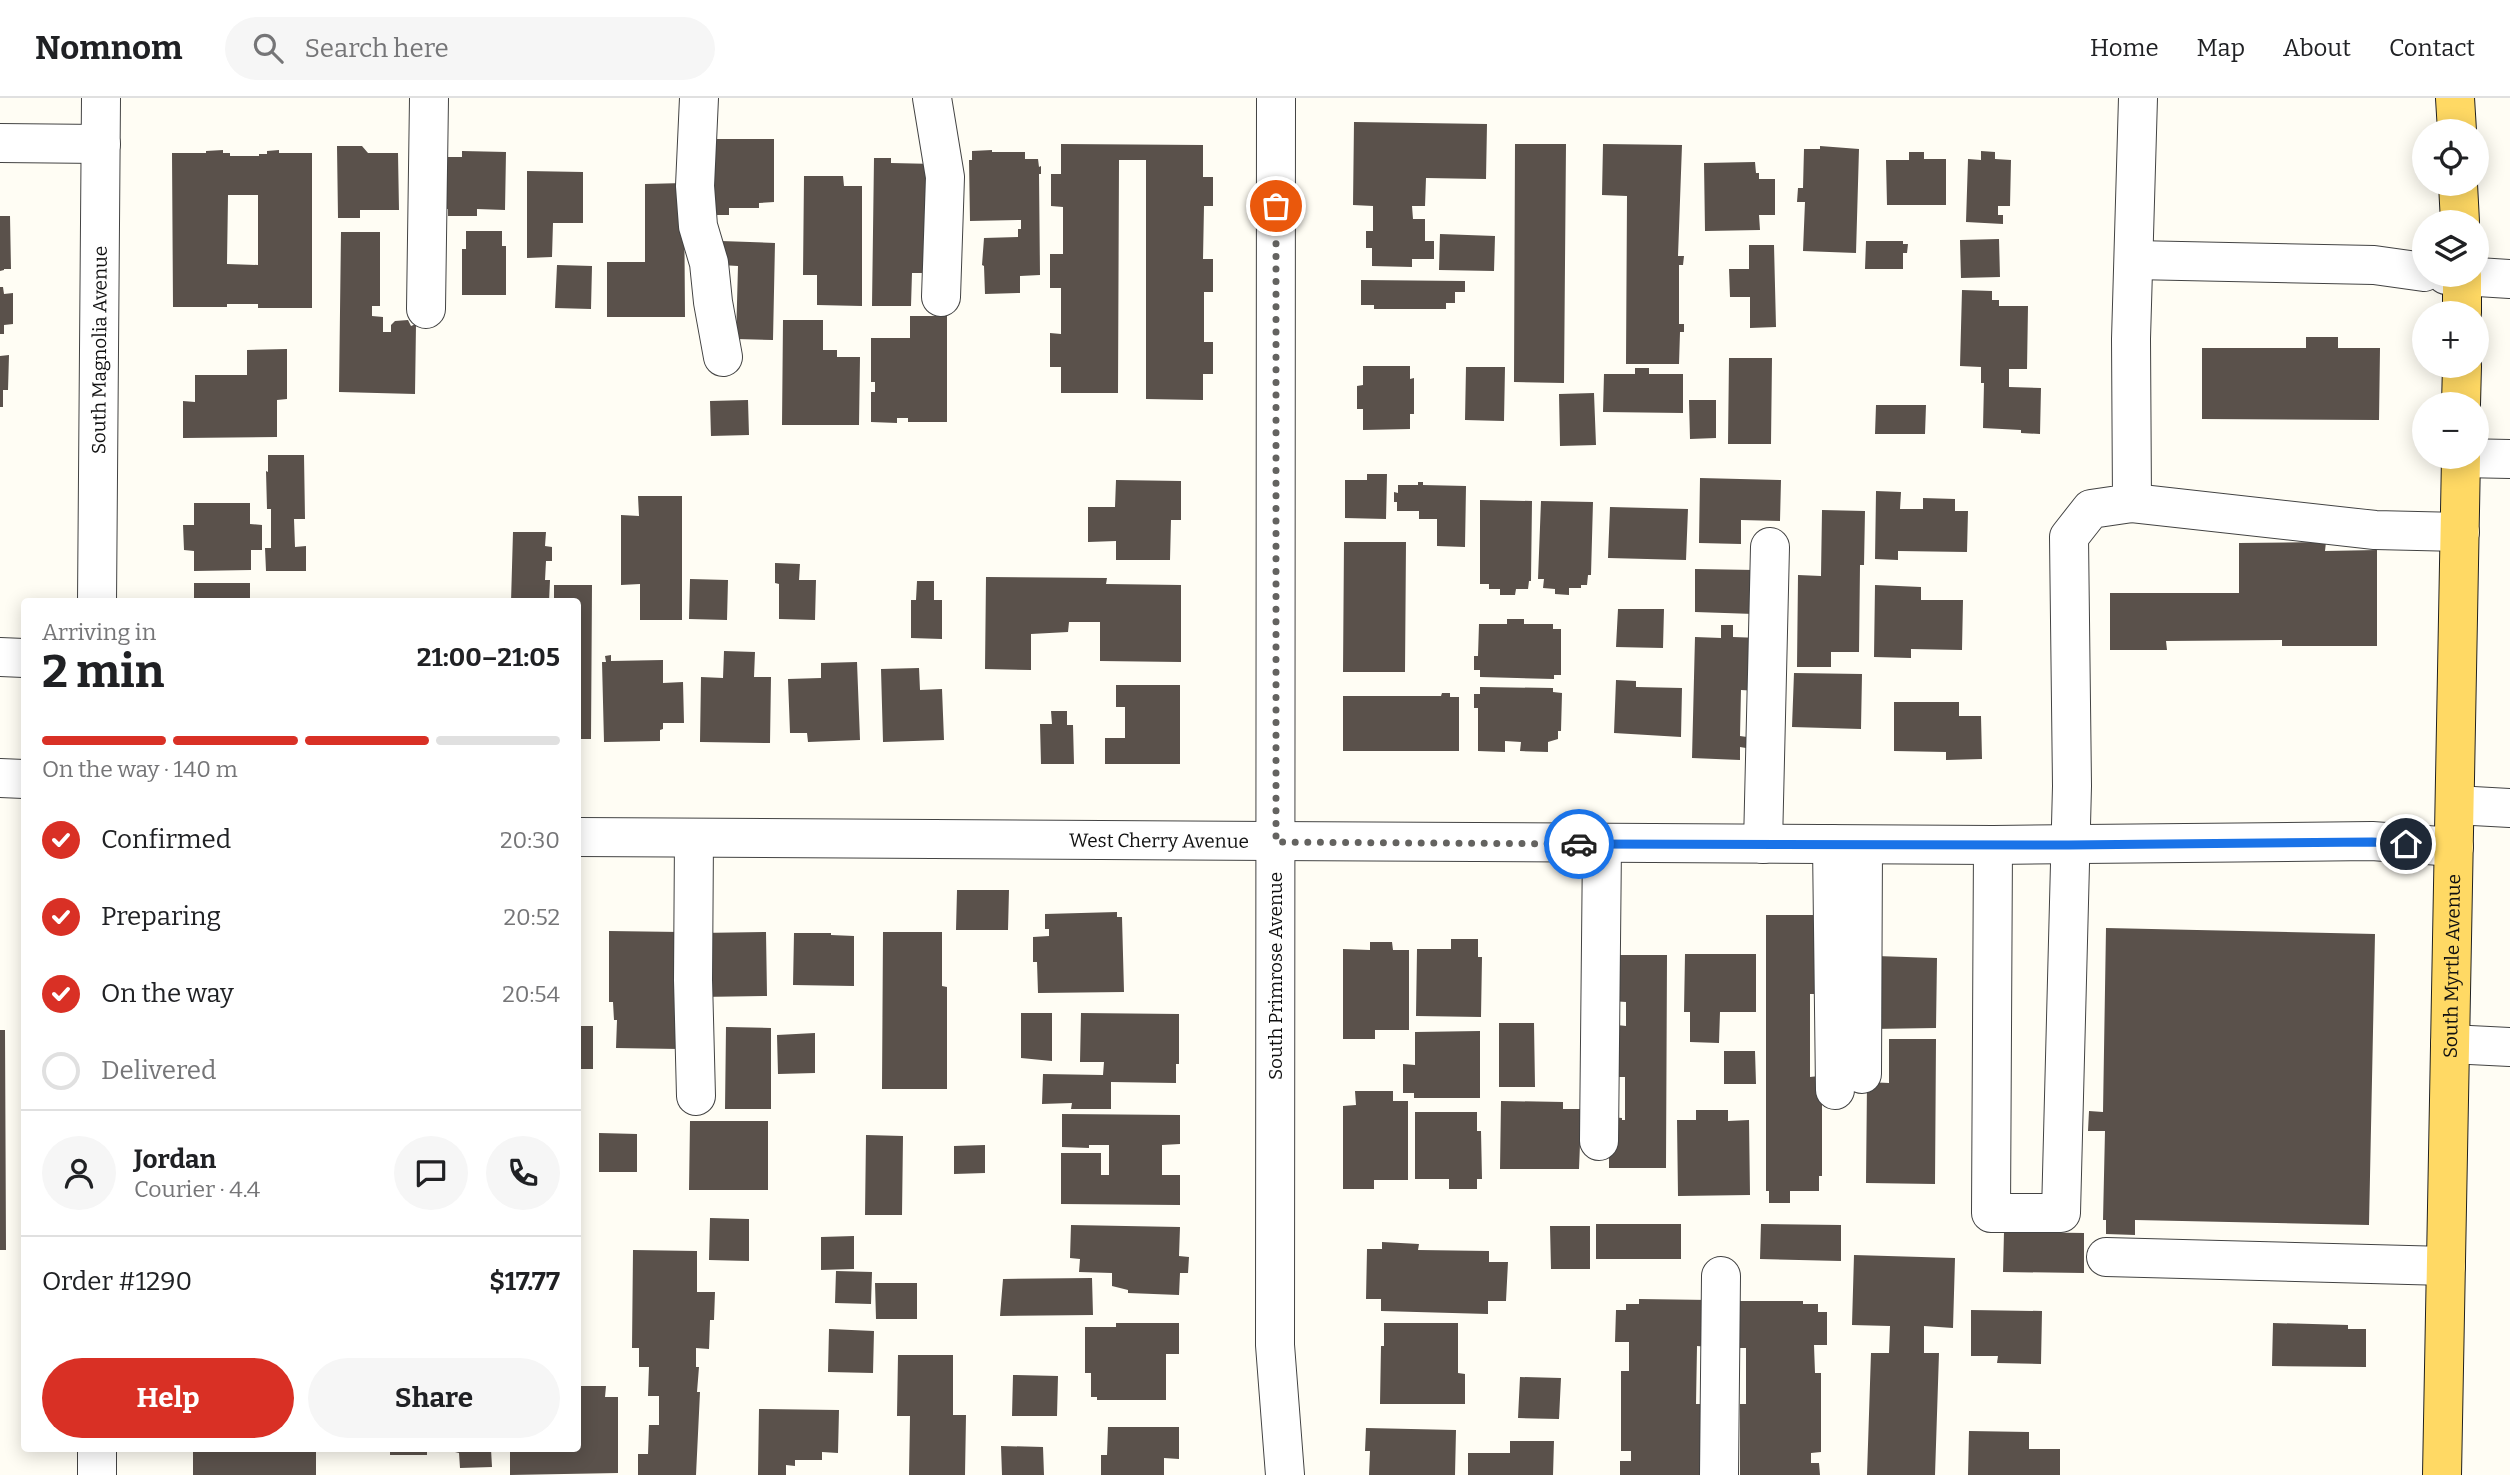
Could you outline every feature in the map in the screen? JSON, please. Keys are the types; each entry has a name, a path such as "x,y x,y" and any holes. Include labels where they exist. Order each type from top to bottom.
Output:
{"main road":[{"path":"2455,98 2456,119"},
{"name":"South Myrtle Avenue","path":"2442,1475 2461,469"}],"street":[{"name":"South Magnolia Avenue","path":"97,598 101,98"},
{"path":"426,309 429,98"},
{"path":"699,98 695,186 698,226 709,263 723,357"},
{"path":"932,98 945,177 941,297"},
{"name":"South Primrose Avenue","path":"1276,98 1275,1345 1285,1475"},
{"path":"2132,503 2131,339 2138,98"},
{"path":"0,143 101,144"},
{"path":"2134,260 2374,265 2412,270"},
{"path":"2489,281 2510,279"},
{"path":"2489,458 2510,459"},
{"path":"1993,845 1992,1213 2061,1213 2072,786 2068,537 2091,509 2132,503 2375,530 2460,532"},
{"path":"1763,845 1770,547"},
{"path":"0,657 21,658"},
{"path":"0,778 21,779"},
{"path":"2455,805 2510,808"},
{"name":"West Cherry Avenue","path":"581,837 1763,845 2372,842 2454,847"},
{"path":"694,838 693,980 696,1096"},
{"path":"1599,1141 1602,844"},
{"path":"1847,845 1848,1082"},
{"path":"2450,1044 2510,1047"},
{"path":"2106,1257 2446,1266"},
{"path":"1720,1475 1721,1276"},
{"path":"97,1452 97,1475"}],"building":[{"path":"1354,122 1487,124 1486,179 1426,178 1425,206 1412,206 1413,219 1425,219 1425,241 1434,241 1434,259 1412,259 1412,267 1372,266 1372,248 1366,248 1366,231 1373,231 1373,206 1353,205"},
{"path":"703,139 774,139 774,202 759,203 759,208 729,208 729,215 703,215"},
{"path":"1061,144 1203,145 1203,177 1213,177 1213,206 1204,206 1203,259 1213,259 1213,292 1204,292 1204,342 1213,342 1213,374 1203,374 1203,400 1146,399 1146,160 1119,160 1118,393 1061,393 1061,367 1050,367 1050,333 1061,334 1061,288 1050,288 1050,254 1063,254 1063,207 1051,206 1051,174 1061,174"},
{"path":"1515,144 1566,144 1564,383 1514,382"},
{"path":"1603,144 1682,145 1678,256 1684,256 1683,265 1679,265 1679,324 1684,324 1684,332 1680,332 1679,364 1626,364 1627,196 1602,195"},
{"path":"337,146 362,146 368,153 398,153 399,210 360,210 360,218 338,218"},
{"path":"1820,146 1859,149 1856,253 1803,251 1805,202 1797,202 1798,188 1803,188 1804,149 1820,149"},
{"path":"223,150 223,153 230,153 230,156 259,156 267,154 267,151 279,150 279,153 312,153 312,308 258,308 258,304 173,307 172,153","holes":["228,195 258,195 258,265 227,264"]},
{"path":"462,151 506,152 505,210 477,209 477,216 448,216 448,209 435,209 438,157 462,157"},
{"path":"972,151 1025,152 1025,159 1038,159 1039,167 1041,166 1040,275 1020,276 1020,293 985,294 982,265 984,238 1018,237 1021,220 970,221 969,160 972,160"},
{"path":"1981,151 1995,152 1995,159 2011,160 2010,206 1998,206 1998,215 2003,215 2003,224 1966,222 1968,159 1981,160"},
{"path":"1909,152 1924,152 1924,159 1946,159 1946,205 1887,205 1886,160 1909,160"},
{"path":"874,158 891,158 891,163 935,164 929,273 912,273 911,306 872,306"},
{"path":"1755,162 1759,179 1775,179 1775,215 1759,215 1760,230 1705,231 1704,163"},
{"path":"527,171 583,172 583,223 553,223 552,257 527,258"},
{"path":"804,176 843,176 844,186 862,186 862,306 817,305 817,275 803,275"},
{"path":"684,183 685,317 607,317 607,262 645,262 645,184"},
{"path":"0,216 10,216 11,269 0,271"},
{"path":"466,231 502,231 502,246 506,246 506,295 462,295 462,249 466,249"},
{"path":"341,232 380,232 380,306 372,306 372,316 383,317 383,332 391,332 391,325 395,321 408,320 411,326 416,324 415,394 339,392"},
{"path":"1440,234 1495,236 1494,271 1439,270"},
{"path":"1999,239 2000,277 1961,278 1960,240"},
{"path":"721,241 775,243 773,340 736,339 738,266 721,265"},
{"path":"1866,241 1903,241 1903,244 1908,244 1907,253 1903,253 1903,269 1865,269"},
{"path":"1749,245 1774,245 1776,327 1750,328 1750,297 1730,297 1729,269 1749,269"},
{"path":"557,265 592,266 591,309 555,308"},
{"path":"1361,280 1465,281 1465,292 1455,292 1455,303 1446,303 1446,309 1374,309 1374,305 1361,305"},
{"path":"0,287 3,287 4,294 13,293 13,324 4,325 4,334 0,334"},
{"path":"1962,290 1992,291 1992,300 1999,300 1999,306 2028,306 2027,369 2009,369 2009,387 2041,388 2040,434 1983,428 1984,383 1981,383 1981,367 1960,366"},
{"path":"910,316 947,316 947,422 908,422 908,418 897,418 897,423 871,422 871,392 875,392 875,382 871,382 871,338 910,338"},
{"path":"783,320 823,320 823,350 837,350 837,357 860,357 859,425 782,425"},
{"path":"2306,337 2338,337 2338,348 2380,348 2379,420 2202,419 2202,348 2306,348"},
{"path":"287,349 287,399 277,400 277,437 183,438 183,401 195,402 195,375 247,375 247,350"},
{"path":"9,355 8,390 3,390 3,407 0,407 0,356"},
{"path":"1729,358 1772,358 1771,444 1728,444"},
{"path":"1363,366 1410,366 1410,379 1414,378 1414,414 1410,414 1410,429 1363,430 1363,409 1357,409 1357,386 1363,385"},
{"path":"1466,367 1505,367 1504,421 1465,420"},
{"path":"1635,368 1649,368 1649,374 1683,374 1683,413 1603,412 1604,374 1635,374"},
{"path":"1594,393 1596,445 1560,446 1559,394"},
{"path":"748,400 749,435 711,436 710,401"},
{"path":"1689,400 1716,400 1716,438 1690,439"},
{"path":"1876,405 1926,405 1925,434 1875,434"},
{"path":"268,455 304,455 305,519 294,519 295,547 306,546 306,571 266,571 265,548 271,548 271,509 267,509"},
{"path":"1367,474 1387,474 1386,519 1345,518 1345,480 1367,480"},
{"path":"1700,478 1781,480 1780,521 1741,520 1741,544 1699,543"},
{"path":"1116,480 1181,481 1181,520 1171,520 1170,560 1116,560 1116,541 1088,542 1088,507 1115,507"},
{"path":"1418,482 1423,482 1423,485 1466,486 1465,547 1437,546 1437,519 1419,519 1419,511 1397,511 1394,492 1398,493 1398,485 1418,485"},
{"path":"1876,491 1901,492 1900,509 1923,509 1923,498 1955,499 1955,511 1968,511 1967,552 1898,551 1898,560 1875,559"},
{"path":"638,496 682,496 682,620 640,620 640,584 621,585 621,515 639,516"},
{"path":"1480,500 1532,501 1531,581 1528,589 1516,589 1515,595 1500,595 1500,589 1489,589 1489,584 1480,584"},
{"path":"1541,501 1593,502 1591,575 1588,575 1587,585 1569,588 1569,595 1555,594 1555,589 1543,588 1544,579 1538,579"},
{"path":"194,503 250,503 250,524 262,525 262,550 251,550 251,570 194,571 194,551 184,550 183,525 194,525"},
{"path":"1610,507 1688,509 1686,560 1608,558"},
{"path":"1822,510 1865,511 1864,565 1860,565 1859,652 1831,652 1831,667 1797,667 1798,575 1821,576"},
{"path":"513,532 546,532 545,546 552,547 552,561 546,561 545,580 550,580 549,598 511,598"},
{"path":"1344,542 1406,542 1405,672 1343,672"},
{"path":"2326,542 2325,551 2377,550 2377,646 2282,646 2282,640 2166,641 2167,650 2110,650 2110,593 2239,593 2239,543"},
{"path":"775,563 800,564 799,580 816,580 815,620 779,619 779,584 775,583"},
{"path":"1695,569 1755,570 1754,614 1695,612"},
{"path":"986,577 1107,578 1106,584 1181,585 1181,662 1100,661 1100,622 1069,622 1068,632 1031,634 1031,670 985,669"},
{"path":"690,579 728,580 727,620 689,619"},
{"path":"917,581 934,581 934,600 942,600 942,639 911,638 911,600 916,600"},
{"path":"194,583 250,583 250,598 194,598"},
{"path":"554,585 592,585 591,739 581,739 581,598 554,598"},
{"path":"1875,585 1921,587 1921,600 1963,600 1962,650 1911,649 1911,658 1874,657"},
{"path":"1618,609 1664,609 1663,648 1616,647"},
{"path":"1507,619 1524,619 1524,624 1553,624 1553,629 1561,629 1561,675 1554,675 1554,679 1480,677 1480,670 1474,670 1474,656 1478,656 1479,624 1507,624"},
{"path":"1721,625 1733,625 1733,637 1760,638 1759,691 1741,690 1740,736 1747,737 1746,748 1740,747 1740,760 1692,758 1695,637 1721,638"},
{"path":"724,651 755,652 754,677 771,677 770,743 700,742 701,677 723,678"},
{"path":"611,655 611,661 663,660 663,683 683,682 684,723 663,723 660,741 604,742 602,662 606,662 605,656"},
{"path":"857,662 860,740 808,742 807,733 790,733 788,679 821,678 821,663"},
{"path":"919,668 920,690 942,689 944,740 883,742 881,669"},
{"path":"1794,673 1862,674 1861,729 1792,727"},
{"path":"1616,680 1636,681 1636,687 1682,688 1681,737 1614,733"},
{"path":"1116,685 1180,685 1180,764 1105,764 1105,738 1125,738 1125,707 1116,707"},
{"path":"1480,687 1553,688 1553,692 1562,693 1561,731 1558,731 1558,739 1548,742 1548,752 1520,751 1521,742 1505,741 1505,752 1478,751 1478,708 1474,708 1474,694 1480,694"},
{"path":"1442,693 1459,697 1459,751 1343,751 1343,696 1441,696"},
{"path":"1894,702 1959,702 1959,716 1981,716 1982,759 1946,760 1946,752 1894,751"},
{"path":"1051,711 1067,711 1067,725 1073,725 1074,764 1041,764 1040,724 1052,724"},
{"path":"957,890 1009,890 1008,930 956,930"},
{"path":"1117,912 1117,917 1122,917 1124,992 1038,993 1037,962 1033,962 1033,937 1049,936 1049,929 1045,929 1045,914"},
{"path":"1766,915 1819,915 1818,994 1810,994 1810,1077 1819,1076 1822,1091 1822,1176 1819,1176 1819,1191 1790,1191 1790,1203 1769,1203 1769,1191 1766,1191"},
{"path":"2106,928 2375,934 2369,1225 2135,1220 2135,1235 2106,1234 2106,1220 2103,1220 2105,1131 2088,1131 2089,1111 2103,1112"},
{"path":"609,931 680,932 679,1049 616,1048 617,1020 614,1020 613,1002 609,1002"},
{"path":"766,932 767,996 700,997 699,933"},
{"path":"883,932 942,932 942,986 947,987 947,1089 882,1089"},
{"path":"794,933 854,936 854,986 793,985"},
{"path":"1451,939 1478,939 1478,957 1482,957 1481,1017 1416,1016 1417,949 1451,949"},
{"path":"1370,942 1392,942 1393,950 1409,950 1409,1030 1375,1030 1375,1039 1343,1039 1343,949 1370,950"},
{"path":"1685,954 1756,954 1756,1012 1720,1012 1719,1043 1690,1042 1690,1012 1684,1012"},
{"path":"1609,955 1667,955 1666,1168 1609,1168 1609,1120 1611,1117 1625,1120 1625,1077 1618,1077 1617,1025 1626,1026 1626,1002 1611,1001"},
{"path":"1876,956 1937,958 1936,1028 1872,1029"},
{"path":"1021,1013 1052,1013 1052,1061 1021,1058"},
{"path":"1081,1013 1179,1014 1179,1064 1176,1064 1176,1083 1111,1082 1111,1109 1071,1109 1072,1103 1042,1104 1043,1074 1103,1075 1104,1062 1080,1062"},
{"path":"1499,1023 1534,1023 1535,1087 1499,1087"},
{"path":"581,1026 593,1026 593,1069 581,1069"},
{"path":"726,1027 771,1028 771,1109 725,1109"},
{"path":"0,1030 5,1030 6,1250 0,1250"},
{"path":"1480,1031 1480,1098 1414,1098 1414,1093 1403,1093 1403,1064 1415,1065 1415,1032"},
{"path":"815,1033 815,1073 778,1074 777,1035"},
{"path":"1889,1039 1936,1039 1935,1184 1866,1183 1867,1082 1889,1083"},
{"path":"1724,1051 1755,1051 1756,1084 1724,1084"},
{"path":"1355,1091 1393,1091 1393,1101 1408,1101 1408,1180 1374,1180 1374,1189 1343,1189 1343,1106 1356,1105"},
{"path":"1501,1101 1563,1102 1563,1109 1583,1109 1583,1144 1580,1144 1579,1169 1500,1169"},
{"path":"1696,1110 1728,1110 1728,1121 1749,1120 1750,1195 1678,1196 1677,1120 1696,1120"},
{"path":"1415,1112 1477,1112 1477,1131 1481,1131 1482,1179 1477,1179 1477,1189 1449,1189 1449,1179 1415,1179"},
{"path":"1062,1114 1180,1115 1180,1144 1162,1145 1162,1175 1180,1175 1180,1205 1061,1204 1061,1153 1101,1153 1101,1175 1109,1175 1109,1145 1089,1145 1089,1148 1062,1147"},
{"path":"690,1121 768,1121 768,1190 689,1190"},
{"path":"599,1133 637,1134 637,1172 599,1172"},
{"path":"866,1135 903,1136 902,1215 865,1215"},
{"path":"985,1145 985,1173 954,1174 954,1146"},
{"path":"710,1218 749,1219 749,1261 709,1260"},
{"path":"1596,1224 1681,1224 1681,1259 1596,1259"},
{"path":"1761,1224 1841,1225 1841,1261 1760,1259"},
{"path":"1071,1225 1180,1227 1179,1256 1189,1257 1188,1273 1180,1273 1179,1295 1128,1293 1128,1290 1112,1286 1112,1273 1079,1272 1080,1259 1070,1258"},
{"path":"1550,1226 1590,1226 1590,1269 1551,1269"},
{"path":"2004,1232 2084,1233 2084,1273 2003,1272"},
{"path":"854,1236 854,1269 821,1270 821,1237"},
{"path":"1382,1242 1419,1244 1418,1250 1489,1251 1489,1262 1508,1262 1506,1301 1488,1301 1488,1314 1381,1311 1381,1299 1366,1299 1367,1249 1382,1249"},
{"path":"633,1250 697,1251 697,1292 715,1292 709,1349 696,1348 696,1367 699,1367 697,1392 700,1392 696,1475 638,1475 638,1454 648,1454 649,1425 659,1425 659,1396 648,1396 649,1367 639,1367 639,1348 632,1348"},
{"path":"1854,1255 1955,1258 1953,1328 1924,1326 1924,1353 1939,1353 1935,1475 1867,1475 1871,1353 1889,1353 1890,1326 1852,1325"},
{"path":"836,1271 872,1272 871,1304 835,1303"},
{"path":"1092,1278 1093,1315 1000,1316 1003,1279"},
{"path":"875,1283 917,1283 917,1319 876,1319"},
{"path":"1639,1299 1710,1300 1710,1347 1697,1346 1696,1404 1701,1404 1701,1475 1620,1475 1620,1461 1631,1461 1631,1451 1621,1451 1621,1371 1629,1371 1629,1342 1615,1342 1616,1310 1626,1310 1626,1304 1639,1304"},
{"path":"1734,1301 1803,1301 1803,1304 1818,1304 1818,1312 1827,1312 1827,1345 1814,1345 1815,1373 1821,1373 1821,1452 1811,1453 1811,1463 1819,1463 1820,1475 1740,1475 1740,1404 1746,1404 1746,1348 1734,1348"},
{"path":"1971,1310 2042,1311 2041,1364 1997,1363 1998,1356 1971,1356"},
{"path":"1116,1323 1179,1323 1179,1354 1166,1354 1166,1400 1097,1400 1097,1397 1091,1397 1091,1373 1085,1373 1085,1327 1116,1327"},
{"path":"1384,1323 1458,1323 1458,1373 1465,1374 1465,1404 1380,1404"},
{"path":"2273,1323 2348,1325 2348,1329 2366,1329 2366,1367 2272,1366"},
{"path":"829,1329 874,1331 873,1373 828,1372"},
{"path":"898,1355 953,1355 953,1415 966,1415 965,1475 909,1475 910,1416 897,1416"},
{"path":"1013,1375 1058,1376 1057,1416 1012,1416"},
{"path":"1520,1377 1561,1378 1559,1419 1518,1418"},
{"path":"581,1386 606,1386 605,1397 618,1397 618,1473 510,1475 510,1452 581,1452"},
{"path":"759,1409 839,1410 838,1453 822,1452 822,1460 795,1460 795,1466 786,1465 786,1475 758,1475"},
{"path":"1108,1427 1179,1427 1179,1459 1164,1458 1164,1475 1101,1475 1101,1455 1107,1455"},
{"path":"1366,1428 1456,1430 1455,1475 1369,1475 1370,1451 1365,1451"},
{"path":"1969,1431 2029,1432 2029,1449 2060,1449 2060,1475 1968,1475"},
{"path":"1510,1441 1554,1441 1553,1475 1468,1475 1468,1453 1510,1453"},
{"path":"1001,1446 1043,1447 1044,1475 1002,1475"},
{"path":"193,1452 316,1452 316,1475 193,1475"},
{"path":"390,1452 427,1452 427,1455 390,1455"},
{"path":"455,1452 491,1452 492,1467 460,1468 459,1453"}],"way so far":[{"path":"1276,206 1276,842 1579,844"}],"route":[{"path":"1579,844 2406,844"}]}
